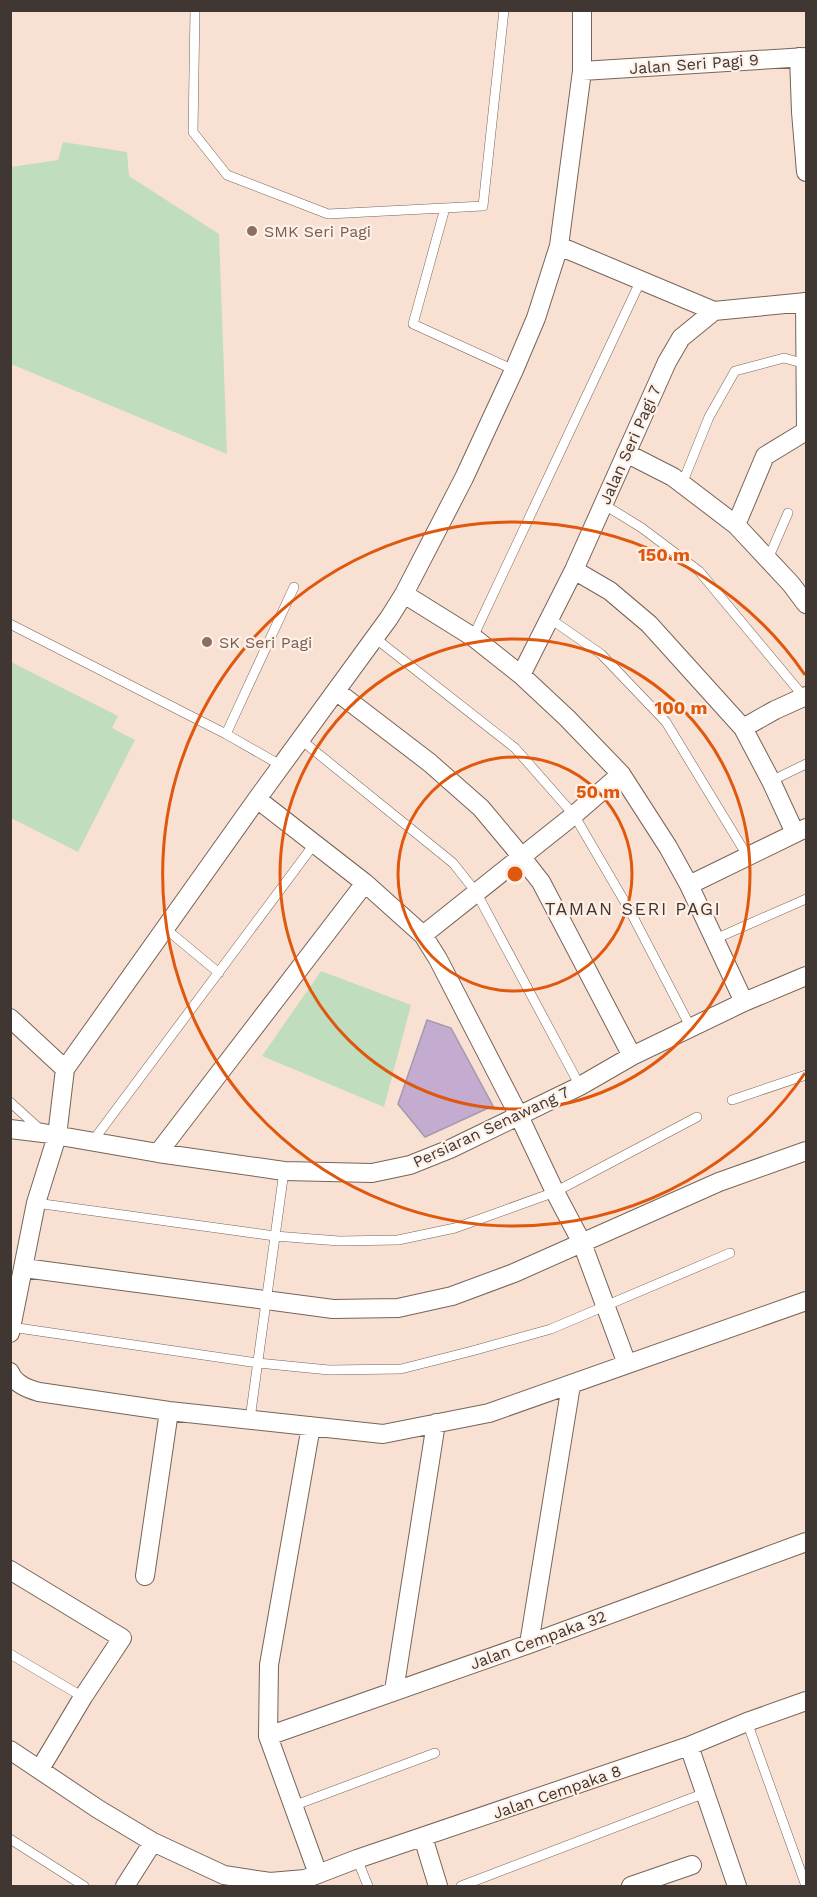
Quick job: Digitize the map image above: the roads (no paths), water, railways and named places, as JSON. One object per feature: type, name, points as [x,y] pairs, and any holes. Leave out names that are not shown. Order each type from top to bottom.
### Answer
[{"type":"street","points":[[10,1333],[65,1069],[300,739],[375,638],[404,594],[464,478],[514,370],[536,318],[559,246],[582,71],[582,10]]},
{"type":"street","points":[[803,57],[807,172]]},
{"type":"street","name":"Jalan Seri Pagi 9","points":[[582,71],[803,57]]},
{"type":"street","points":[[559,246],[714,311],[806,302],[806,431],[765,456],[736,525]]},
{"type":"street","name":"Jalan Seri Pagi 7","points":[[521,675],[574,570],[667,362],[681,338],[714,311]]},
{"type":"street","points":[[626,453],[673,477],[736,525],[807,604]]},
{"type":"street","points":[[574,570],[610,591],[649,624],[743,728],[771,781],[801,830],[689,885]]},
{"type":"street","points":[[404,594],[473,637],[521,675],[567,718],[621,774],[668,847],[689,885],[744,1002]]},
{"type":"street","points":[[336,691],[430,763],[482,808],[521,856],[541,882],[632,1056]]},
{"type":"street","points":[[743,728],[806,696]]},
{"type":"street","points":[[423,935],[574,815],[621,774]]},
{"type":"street","points":[[257,799],[365,883],[423,935],[438,958],[582,1243],[627,1364]]},
{"type":"street","points":[[158,1153],[365,883]]},
{"type":"street","name":"Persiaran Senawang 7","points":[[10,1129],[284,1171],[372,1173],[410,1165],[450,1149],[580,1086],[632,1056],[744,1002],[807,976]]},
{"type":"street","points":[[10,1018],[65,1069]]},
{"type":"street","points":[[24,1268],[333,1309],[398,1308],[452,1296],[514,1274],[719,1182],[807,1151]]},
{"type":"street","points":[[10,1372],[12,1378],[31,1390],[169,1410],[383,1434],[489,1413],[807,1301]]},
{"type":"street","points":[[529,1644],[571,1385]]},
{"type":"street","points":[[145,1576],[169,1410]]},
{"type":"street","points":[[393,1691],[436,1423]]},
{"type":"street","points":[[311,1426],[269,1665],[268,1736],[293,1806],[311,1880]]},
{"type":"street","name":"Jalan Cempaka 32","points":[[268,1736],[529,1644],[807,1542]]},
{"type":"street","points":[[10,1570],[122,1638],[83,1697],[40,1770]]},
{"type":"street","name":"Jalan Cempaka 8","points":[[10,1750],[98,1809],[153,1842],[224,1875],[270,1882],[311,1880],[357,1859],[689,1746],[747,1722],[805,1706]]},
{"type":"street","points":[[689,1746],[737,1887]]},
{"type":"street","points":[[423,1838],[438,1887]]},
{"type":"street","points":[[125,1887],[153,1842]]},
{"type":"street","points":[[631,1887],[692,1865]]},
{"type":"lane","points":[[195,10],[193,132],[227,175],[328,214],[483,206],[504,10]]},
{"type":"lane","points":[[445,208],[413,324],[514,370]]},
{"type":"lane","points":[[473,637],[641,280]]},
{"type":"lane","points":[[682,484],[709,417],[735,371],[784,358],[806,364]]},
{"type":"lane","points":[[603,504],[642,528],[699,571],[806,696]]},
{"type":"lane","points":[[768,559],[788,513]]},
{"type":"lane","points":[[226,734],[294,587]]},
{"type":"lane","points":[[549,618],[601,654],[666,722],[748,857]]},
{"type":"lane","points":[[10,624],[226,734],[282,766]]},
{"type":"lane","points":[[375,638],[515,748],[574,815],[629,909],[691,1028]]},
{"type":"lane","points":[[300,739],[453,863],[476,892],[580,1086]]},
{"type":"lane","points":[[771,781],[807,764]]},
{"type":"lane","points":[[92,1142],[315,843]]},
{"type":"lane","points":[[716,939],[807,899]]},
{"type":"lane","points":[[166,929],[219,973]]},
{"type":"lane","points":[[732,1100],[807,1075]]},
{"type":"lane","points":[[10,1102],[50,1135]]},
{"type":"lane","points":[[36,1203],[275,1236],[339,1241],[398,1240],[455,1228],[555,1192],[697,1117]]},
{"type":"lane","points":[[250,1419],[284,1171]]},
{"type":"lane","points":[[11,1327],[258,1364],[329,1370],[401,1369],[551,1329],[730,1253]]},
{"type":"lane","points":[[10,1654],[83,1697]]},
{"type":"lane","points":[[747,1722],[806,1887]]},
{"type":"lane","points":[[293,1806],[435,1753]]},
{"type":"lane","points":[[461,1887],[705,1793]]},
{"type":"lane","points":[[10,1839],[84,1887]]},
{"type":"lane","points":[[357,1859],[368,1887]]},
{"type":"place","name":"SMK Seri Pagi","points":[[252,231]]},
{"type":"place","name":"SK Seri Pagi","points":[[207,642]]},
{"type":"district","name":"TAMAN SERI PAGI","points":[[633,908]]}]
